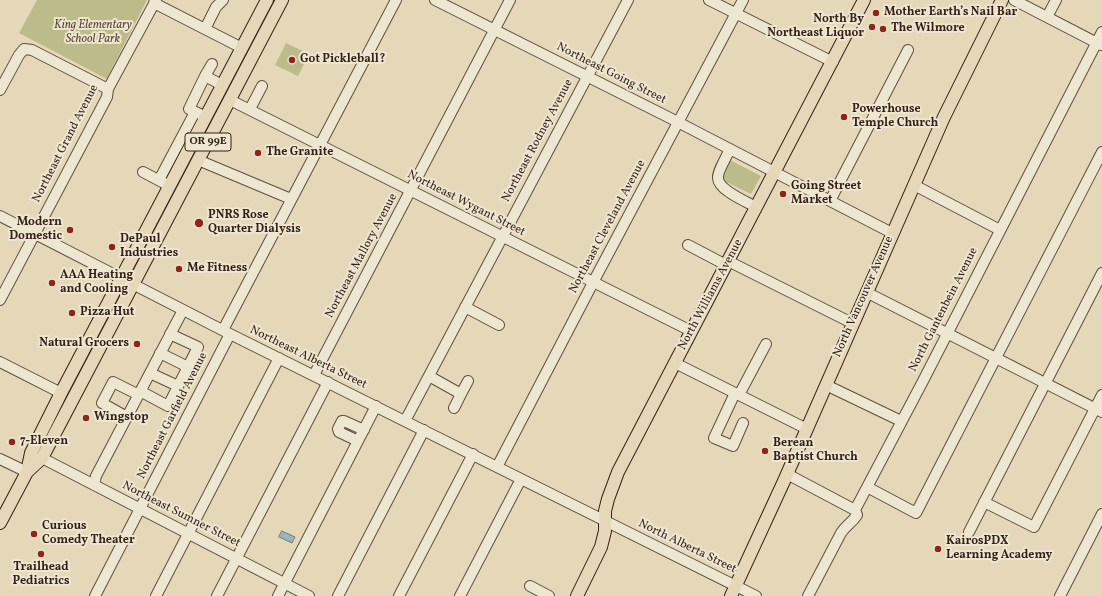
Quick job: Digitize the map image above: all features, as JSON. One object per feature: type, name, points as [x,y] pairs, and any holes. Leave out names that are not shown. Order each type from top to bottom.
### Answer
[{"type":"main road","name":"OR 99E","points":[[0,523],[26,472],[31,453],[121,278],[164,183],[200,115],[222,85],[267,0]]},
{"type":"main road","name":"OR 99E","points":[[26,472],[42,458],[282,0]]},
{"type":"main road","name":"North Williams Avenue","points":[[577,596],[601,547],[605,532],[605,511],[614,481],[864,0]]},
{"type":"main road","name":"North Vancouver Avenue","points":[[733,591],[807,429],[892,233],[964,76],[1002,0]]},
{"type":"street","points":[[205,29],[216,7],[223,0]]},
{"type":"street","name":"Northeast Garfield Avenue","points":[[95,596],[141,509],[291,199],[396,0]]},
{"type":"street","name":"Northeast Going Street","points":[[435,0],[678,122],[892,233]]},
{"type":"street","name":"Northeast Mallory Avenue","points":[[314,375],[510,0]]},
{"type":"street","name":"Northeast Rodney Avenue","points":[[405,421],[586,76],[628,0]]},
{"type":"street","points":[[709,0],[833,62]]},
{"type":"street","name":"Northeast Cleveland Avenue","points":[[497,467],[593,282],[743,0]]},
{"type":"street","points":[[1014,0],[1099,44]]},
{"type":"street","points":[[1047,17],[1056,0]]},
{"type":"street","points":[[155,2],[242,48]]},
{"type":"street","name":"Northeast Grand Avenue","points":[[0,300],[107,97],[108,89],[155,2]]},
{"type":"street","name":"North Gantenbein Avenue","points":[[808,596],[841,533],[857,515],[855,510],[1000,230],[1099,44],[1102,32]]},
{"type":"street","points":[[0,90],[19,55],[24,49],[32,50],[108,89]]},
{"type":"street","points":[[830,201],[908,50]]},
{"type":"street","points":[[200,115],[189,109],[212,64]]},
{"type":"street","points":[[205,76],[222,85]]},
{"type":"street","points":[[250,110],[262,86]]},
{"type":"street","name":"Northeast Wygant Street","points":[[230,100],[691,331]]},
{"type":"street","points":[[730,149],[717,177],[719,182],[724,188],[734,195],[756,207]]},
{"type":"street","points":[[867,487],[916,513],[1102,152]]},
{"type":"street","points":[[198,160],[291,199]]},
{"type":"street","points":[[143,172],[164,183]]},
{"type":"street","points":[[914,185],[1000,230]]},
{"type":"street","name":"Northeast Alberta Street","points":[[0,216],[226,332],[605,521]]},
{"type":"street","points":[[688,245],[852,323]]},
{"type":"street","points":[[969,532],[1102,273]]},
{"type":"street","points":[[866,292],[1098,410]]},
{"type":"street","points":[[465,307],[499,325]]},
{"type":"street","points":[[94,485],[96,476],[183,310]]},
{"type":"street","points":[[127,416],[102,403],[113,382],[168,406],[198,348],[170,334]]},
{"type":"street","points":[[743,423],[733,446],[714,438],[766,344]]},
{"type":"street","points":[[160,353],[188,367]]},
{"type":"street","points":[[156,596],[279,358]]},
{"type":"street","points":[[0,362],[61,393]]},
{"type":"street","points":[[675,363],[807,429]]},
{"type":"street","points":[[150,373],[178,386]]},
{"type":"street","points":[[429,376],[461,394]]},
{"type":"street","points":[[454,408],[468,381]]},
{"type":"street","points":[[217,596],[328,382]]},
{"type":"street","points":[[826,385],[901,421]]},
{"type":"street","points":[[984,502],[1034,527],[1098,410],[1102,395]]},
{"type":"street","points":[[278,596],[376,406]]},
{"type":"street","points":[[358,441],[339,432],[338,429],[342,421],[364,430]]},
{"type":"street","points":[[338,596],[424,430]]},
{"type":"street","points":[[399,596],[473,454]]},
{"type":"street","name":"Northeast Sumner Street","points":[[42,458],[309,596]]},
{"type":"street","points":[[0,459],[26,472]]},
{"type":"street","points":[[787,474],[855,510]]},
{"type":"street","points":[[460,596],[521,479]]},
{"type":"street","points":[[1060,596],[1102,514]]},
{"type":"street","name":"North Alberta Street","points":[[605,521],[733,591],[756,596]]},
{"type":"street","points":[[530,586],[549,596]]},
{"type":"green space","name":"King Elementary School Park","points":[[37,0],[147,0],[107,78],[105,78],[19,33]]},
{"type":"green space","name":"Got Pickleball?","points":[[286,43],[309,54],[298,76],[275,65]]},
{"type":"green space","points":[[722,156],[761,176],[751,194],[712,175]]},
{"type":"water","points":[[282,531],[295,537],[292,543],[279,537]]},
{"type":"place","name":"Mother Earth’s Nail Bar","points":[[876,13]]},
{"type":"place","name":"North By Northeast Liquor","points":[[872,27]]},
{"type":"place","name":"The Wilmore","points":[[883,29]]},
{"type":"place","name":"Got Pickleball?","points":[[292,60]]},
{"type":"place","name":"Powerhouse Temple Church","points":[[844,117]]},
{"type":"place","name":"The Granite","points":[[258,153]]},
{"type":"place","name":"Going Street Market","points":[[783,194]]},
{"type":"place","name":"PNRS Rose Quarter Dialysis","points":[[199,223]]},
{"type":"place","name":"Modern Domestic","points":[[70,230]]},
{"type":"place","name":"DePaul Industries","points":[[112,247]]},
{"type":"place","name":"Me Fitness","points":[[179,269]]},
{"type":"place","name":"AAA Heating and Cooling","points":[[52,283]]},
{"type":"place","name":"Pizza Hut","points":[[72,313]]},
{"type":"place","name":"Natural Grocers","points":[[137,344]]},
{"type":"place","name":"Wingstop","points":[[86,418]]},
{"type":"place","name":"7-Eleven","points":[[12,442]]},
{"type":"place","name":"Berean Baptist Church","points":[[765,451]]},
{"type":"place","name":"Curious Comedy Theater","points":[[34,534]]},
{"type":"place","name":"KairosPDX Learning Academy","points":[[938,549]]},
{"type":"place","name":"Trailhead Pediatrics","points":[[41,554]]}]
